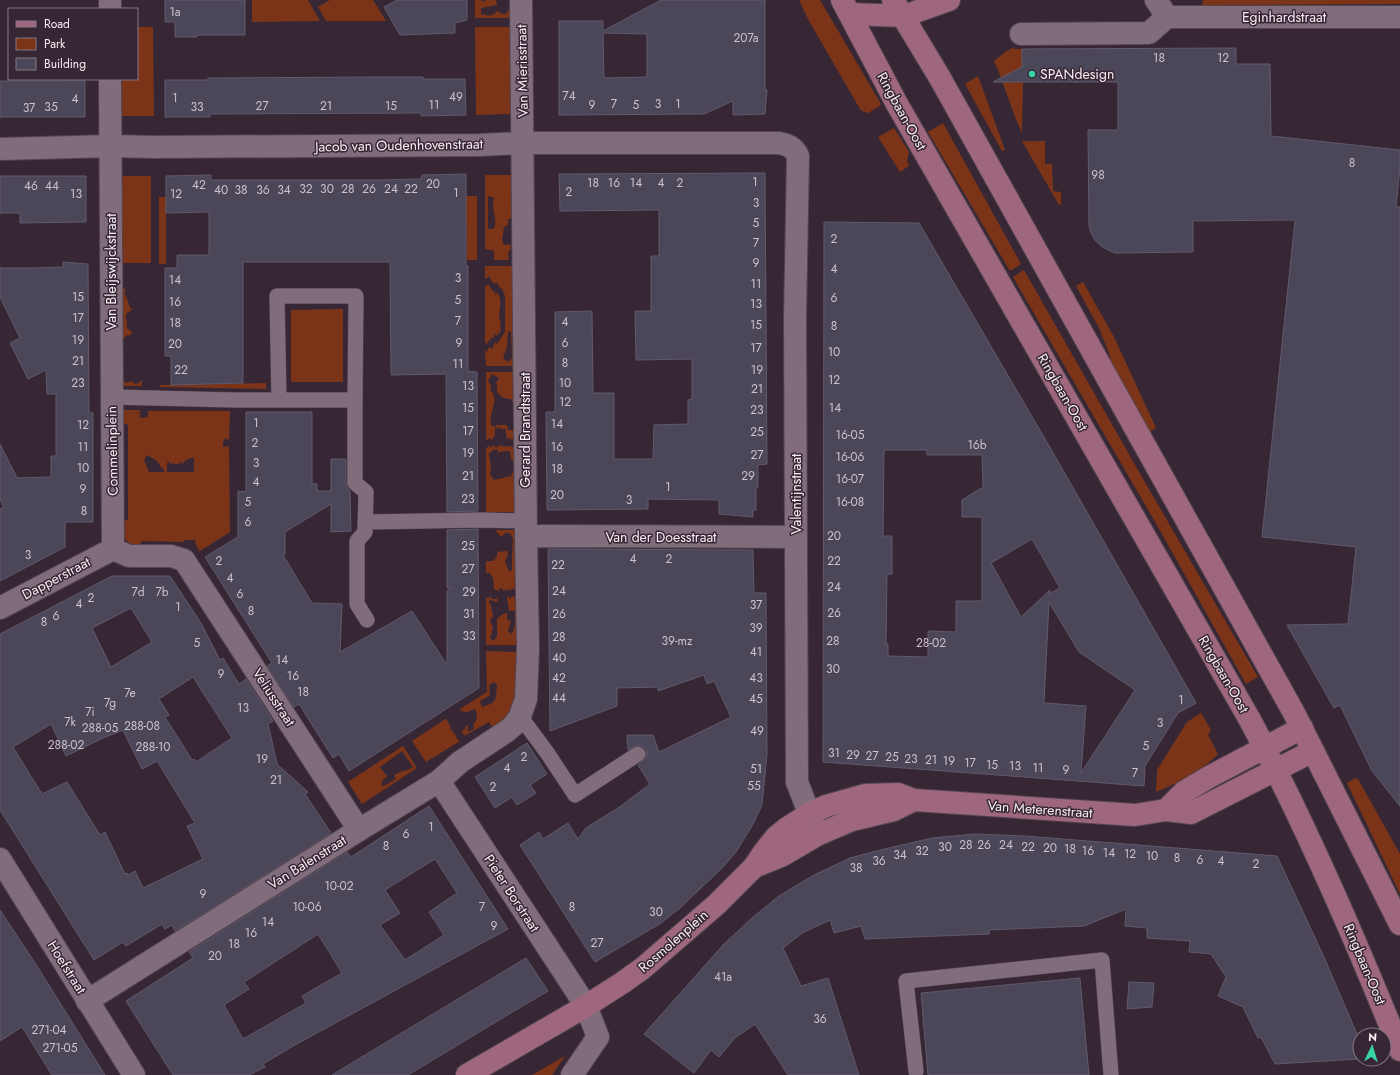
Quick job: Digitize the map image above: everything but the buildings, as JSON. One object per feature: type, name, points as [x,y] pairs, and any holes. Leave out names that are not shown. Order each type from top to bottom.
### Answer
[{"type":"main road","points":[[949,0],[899,8],[947,91],[1302,728],[1400,924]]},
{"type":"main road","name":"Ringbaan-Oost","points":[[899,8],[846,7],[897,104],[1250,720],[1295,807],[1362,955],[1400,1050]]},
{"type":"main road","points":[[1166,810],[1184,792],[1209,777],[1302,728]]},
{"type":"main road","points":[[1276,771],[1313,751]]},
{"type":"main road","name":"Van Meterenstraat","points":[[809,814],[832,804],[865,795],[898,794],[914,800],[1135,815],[1166,810],[1191,813],[1276,771]]},
{"type":"main road","points":[[817,835],[852,820],[894,810],[914,800]]},
{"type":"main road","name":"Rosmolenplein","points":[[467,1075],[586,1006],[643,968],[717,904],[754,868],[776,837],[809,814]]},
{"type":"main road","name":"Rosmolenplein","points":[[754,868],[783,855],[817,835]]},
{"type":"street","name":"Van Mierisstraat","points":[[521,0],[523,143]]},
{"type":"street","name":"Eginhardstraat","points":[[1021,34],[1150,33],[1162,9],[1400,17]]},
{"type":"street","name":"Van Bleijswijckstraat","points":[[110,80],[112,146],[110,176],[112,397]]},
{"type":"street","name":"Jacob van Oudenhovenstraat","points":[[0,149],[112,146],[154,148],[523,143],[778,143],[788,145],[795,150]]},
{"type":"street","name":"Gerard Brandtstraat","points":[[520,716],[526,699],[528,649],[523,143]]},
{"type":"street","name":"Valentijnstraat","points":[[795,150],[798,156],[795,320],[797,782],[817,835]]},
{"type":"street","name":"Commelinplein","points":[[112,397],[113,549]]},
{"type":"street","name":"Van der Doesstraat","points":[[526,529],[543,536],[796,537]]},
{"type":"street","name":"Veliusstraat","points":[[113,549],[129,556],[171,556],[184,560],[359,830]]},
{"type":"street","name":"Dapperstraat","points":[[0,608],[113,549]]},
{"type":"street","name":"Van Balenstraat","points":[[87,1001],[439,781],[460,762],[507,731],[514,725],[520,716]]},
{"type":"street","name":"Pieter Borstraat","points":[[439,781],[586,1006]]},
{"type":"street","name":"Hoefstraat","points":[[0,858],[134,1075]]},
{"type":"street","points":[[572,1075],[598,1037],[586,1006]]},
{"type":"lane","points":[[279,400],[277,296],[356,296],[355,483],[366,492],[365,532],[357,541],[357,604],[367,620]]},
{"type":"lane","name":"Commelinplein","points":[[112,397],[235,400],[355,400]]},
{"type":"lane","points":[[365,522],[482,520],[526,529]]},
{"type":"lane","points":[[520,716],[548,754],[575,795],[638,754]]},
{"type":"lane","points":[[916,1071],[906,981],[1102,960],[1111,1075]]},
{"type":"green space","points":[[252,0],[308,0],[320,21],[252,22]]},
{"type":"green space","points":[[330,0],[373,0],[386,21],[326,21],[318,7]]},
{"type":"green space","points":[[475,0],[481,0],[484,2],[485,0],[496,0],[497,5],[481,8],[481,14],[488,16],[497,11],[506,14],[509,9],[509,0],[514,0],[514,18],[475,18]]},
{"type":"green space","points":[[799,0],[820,0],[881,104],[880,106],[868,113],[860,109],[809,21]]},
{"type":"green space","points":[[1203,0],[1400,0],[1400,4],[1202,5]]},
{"type":"green space","points":[[138,27],[153,27],[154,116],[119,116],[118,80],[138,80]]},
{"type":"green space","points":[[475,27],[514,27],[514,114],[476,115]]},
{"type":"green space","points":[[1014,47],[1014,49],[1022,49],[1022,70],[1016,70],[1012,73],[1014,81],[1023,82],[1022,133],[994,61]]},
{"type":"green space","points":[[978,76],[1005,150],[1002,151],[965,84]]},
{"type":"green space","points":[[943,123],[1021,264],[1010,271],[928,132]]},
{"type":"green space","points":[[894,128],[909,152],[907,161],[909,166],[900,172],[878,137]]},
{"type":"green space","points":[[1022,141],[1045,141],[1045,164],[1052,164],[1053,191],[1061,192],[1061,204],[1059,205]]},
{"type":"green space","points":[[485,175],[515,175],[516,219],[508,219],[508,225],[504,227],[502,240],[504,245],[510,244],[511,248],[508,253],[509,260],[494,260],[494,251],[485,249]],"holes":[[[488,196],[494,198],[493,206],[495,225],[494,229],[488,229]]]},
{"type":"green space","points":[[119,176],[151,176],[151,263],[119,263]]},
{"type":"green space","points":[[466,196],[477,196],[477,260],[467,260]]},
{"type":"green space","points":[[159,197],[166,197],[166,264],[159,264]]},
{"type":"green space","points":[[485,266],[516,266],[516,366],[486,366],[485,350],[487,352],[489,347],[492,349],[495,342],[497,344],[505,332],[505,296],[501,287],[500,288],[497,283],[494,284],[489,276],[487,279],[485,278]],"holes":[[[508,331],[511,332],[512,359],[507,362],[503,358],[507,347]]]},
{"type":"green space","points":[[1024,270],[1258,677],[1246,684],[1158,527],[1013,277]]},
{"type":"green space","points":[[1083,282],[1114,337],[1156,428],[1146,434],[1114,373],[1109,353],[1099,328],[1076,286]]},
{"type":"green space","points":[[488,284],[496,296],[497,292],[500,298],[499,317],[501,328],[500,334],[499,332],[497,336],[495,334],[493,339],[492,337],[487,344],[485,343],[485,285],[487,286]]},
{"type":"green space","points":[[122,286],[126,289],[124,293],[130,308],[133,309],[126,314],[127,328],[132,332],[131,335],[127,335],[123,339],[123,379],[126,383],[132,381],[135,384],[139,383],[142,379],[142,386],[120,386]]},
{"type":"green space","points":[[343,309],[343,382],[291,382],[291,310]]},
{"type":"green space","points":[[486,372],[517,372],[514,440],[512,438],[512,440],[510,438],[507,439],[505,428],[503,430],[503,427],[502,430],[500,426],[500,429],[499,427],[498,430],[497,427],[495,428],[495,435],[492,440],[491,438],[490,440],[489,438],[487,440]],"holes":[[[492,374],[499,378],[496,383],[497,392],[503,398],[511,399],[513,403],[513,430],[508,430],[507,425],[496,425],[495,427],[491,425],[494,398],[490,390],[491,385],[488,381]]]},
{"type":"green space","points":[[266,383],[266,389],[160,387],[160,385]]},
{"type":"green space","points":[[120,410],[140,410],[141,411],[139,413],[141,415],[139,416],[141,418],[148,417],[148,411],[230,411],[229,440],[226,438],[223,441],[223,447],[229,447],[230,532],[200,551],[197,551],[199,549],[194,543],[196,540],[185,540],[184,542],[141,541],[138,548],[124,538],[122,521],[128,520],[128,425],[122,424]],"holes":[[[147,455],[156,460],[165,472],[149,472],[144,460]],[[194,457],[194,472],[167,472],[167,462],[168,463],[169,461],[170,464],[175,463],[175,465],[178,463],[179,464],[180,462],[183,464],[184,461],[185,462],[186,460]]]},
{"type":"green space","points":[[501,444],[503,447],[506,445],[514,448],[515,446],[517,512],[486,512],[486,447],[487,448],[489,445],[490,448],[494,445],[495,448],[497,446],[498,448],[499,445],[501,446]],"holes":[[[497,449],[498,452],[510,451],[511,459],[514,462],[514,470],[511,476],[494,480],[490,474],[491,468],[489,454],[493,450]]]},
{"type":"green space","points":[[496,530],[517,530],[517,589],[514,590],[512,588],[512,590],[511,589],[509,591],[508,588],[507,591],[506,589],[506,591],[503,591],[502,588],[500,588],[499,591],[494,589],[493,578],[490,573],[486,573],[486,561],[493,561],[497,557],[497,552],[507,551],[508,555],[505,561],[509,571],[512,571],[513,539],[510,533],[506,533],[501,537]]},
{"type":"green space","points":[[490,596],[492,599],[496,599],[496,597],[498,601],[496,602],[490,600],[489,602],[493,616],[490,620],[493,628],[490,638],[493,641],[497,637],[497,619],[503,614],[507,613],[507,620],[511,621],[508,631],[512,634],[515,625],[515,612],[512,610],[509,611],[507,597],[509,596],[510,599],[512,596],[515,596],[515,598],[517,597],[517,645],[486,645],[486,597],[489,598]]},
{"type":"green space","points":[[486,651],[517,652],[517,692],[511,713],[495,731],[489,722],[464,736],[465,734],[463,735],[463,732],[461,732],[465,729],[465,727],[470,725],[467,731],[474,729],[473,724],[476,721],[477,715],[475,709],[467,712],[461,711],[460,709],[487,692]],"holes":[[[494,682],[497,685],[495,700],[491,704],[482,707],[480,701],[490,695],[489,685]]]},
{"type":"green space","points":[[1201,713],[1211,730],[1208,735],[1218,754],[1205,766],[1189,776],[1156,792],[1157,770],[1187,722]]},
{"type":"green space","points":[[447,718],[446,720],[449,722],[447,723],[451,725],[449,727],[451,727],[450,730],[453,730],[452,733],[454,732],[454,734],[456,734],[456,739],[460,741],[426,762],[412,741]]},
{"type":"green space","points":[[403,746],[417,768],[362,804],[348,782]],"holes":[[[402,751],[413,767],[394,775],[396,779],[382,787],[382,781],[387,776],[380,767]]]},
{"type":"green space","points":[[1356,778],[1358,779],[1400,854],[1400,894],[1347,783]]},
{"type":"green space","points":[[565,1056],[552,1075],[532,1075]]},
{"type":"place","name":"SPANdesign","points":[[1032,74]]}]
